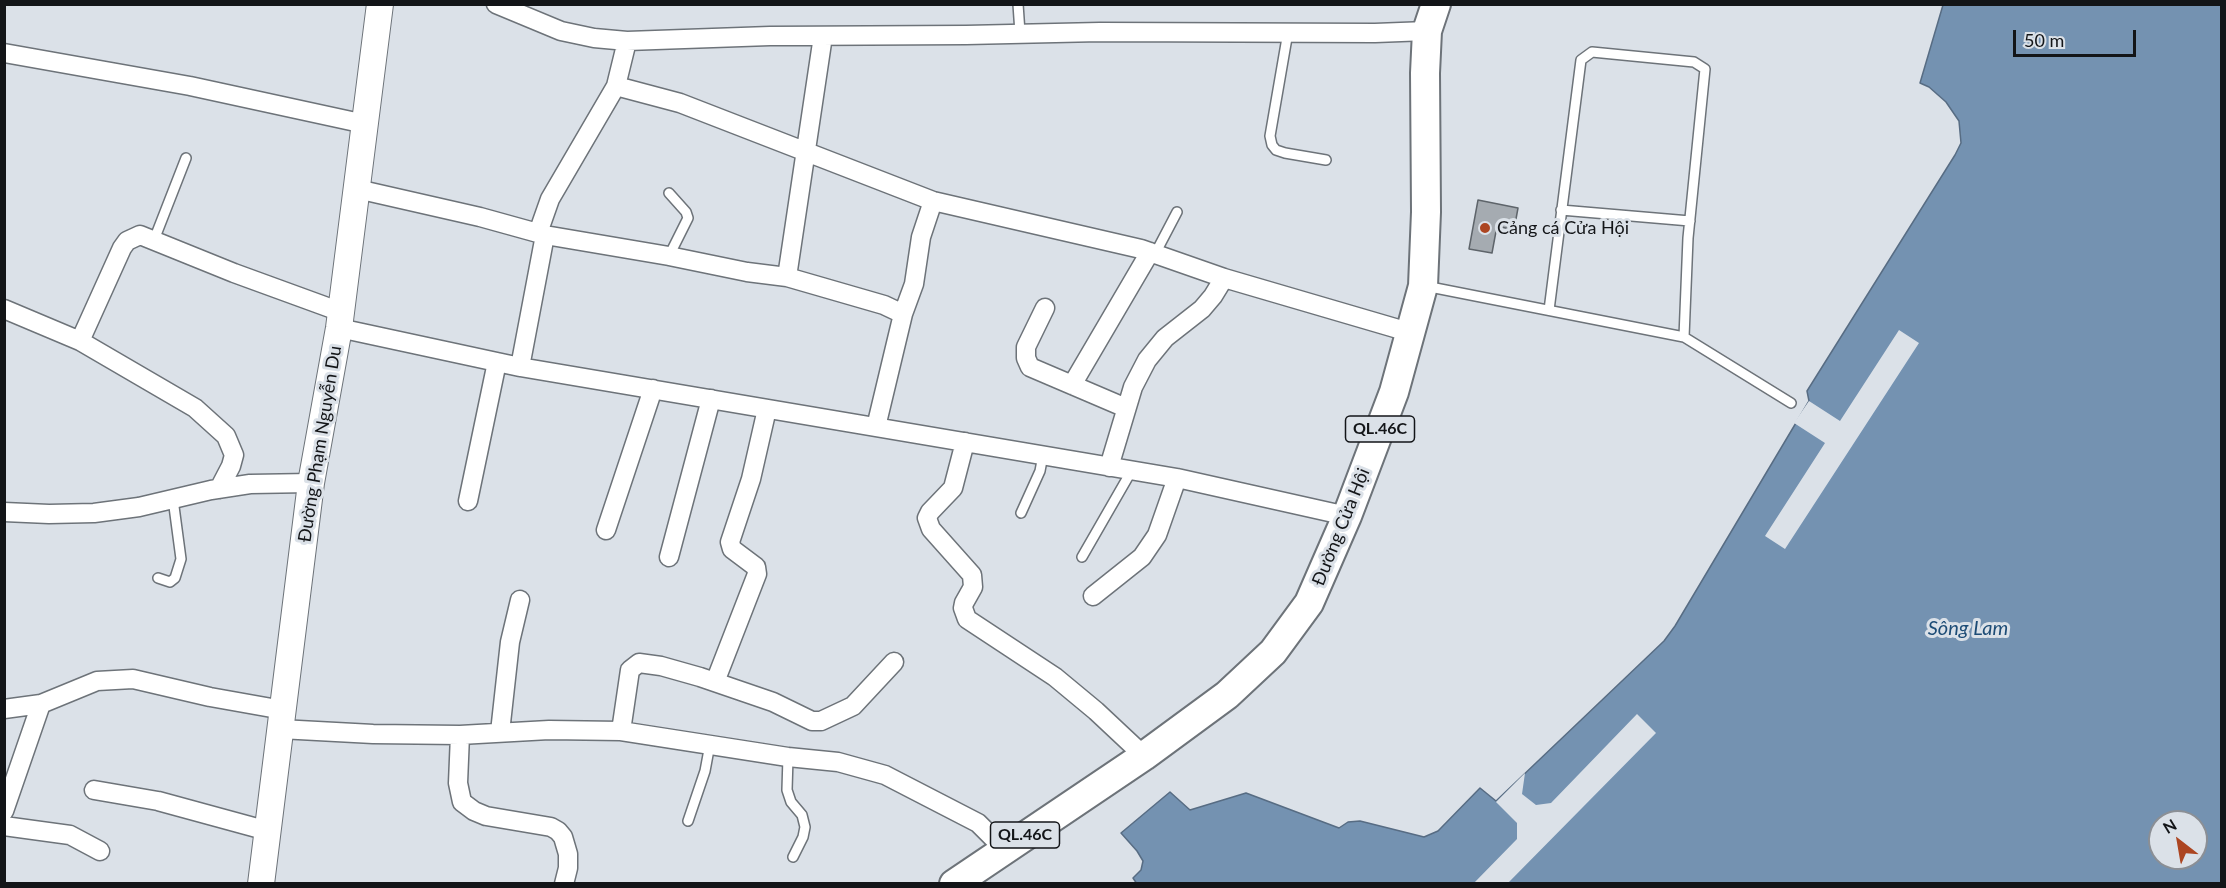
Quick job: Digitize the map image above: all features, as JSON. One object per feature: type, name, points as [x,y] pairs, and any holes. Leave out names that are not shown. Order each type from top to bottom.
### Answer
[{"type":"main road","name":"Đường Phạm Nguyễn Du","points":[[261,884],[311,483],[340,320],[380,4]]},
{"type":"main road","name":"Đường Cửa Hội","points":[[954,884],[1138,759],[1227,695],[1273,652],[1309,603],[1347,516],[1394,392],[1423,286],[1426,212],[1425,73],[1432,15]]},
{"type":"street","points":[[496,4],[561,31],[594,38],[627,41],[770,36],[1288,32],[1432,15]]},
{"type":"street","points":[[787,277],[823,36]]},
{"type":"street","points":[[520,367],[550,199],[616,86],[627,41]]},
{"type":"street","points":[[4,53],[190,86],[365,124]]},
{"type":"street","points":[[616,86],[680,103],[933,201],[1152,253],[1224,278],[1412,333]]},
{"type":"street","points":[[357,189],[480,217],[542,234],[747,272],[787,277],[884,305],[903,314]]},
{"type":"street","points":[[876,427],[903,314],[915,284],[921,237],[933,201]]},
{"type":"street","points":[[80,341],[127,241],[140,235],[340,320],[497,362],[1177,478],[1347,516]]},
{"type":"street","points":[[1072,385],[1152,253]]},
{"type":"street","points":[[1109,466],[1133,387],[1147,360],[1165,338],[1202,309],[1224,278]]},
{"type":"street","points":[[1045,308],[1026,347],[1026,358],[1030,367],[1126,408]]},
{"type":"street","points":[[4,309],[80,341],[195,408],[226,436],[234,455],[219,489]]},
{"type":"street","points":[[468,501],[497,362]]},
{"type":"street","points":[[606,530],[653,390]]},
{"type":"street","points":[[669,557],[711,399]]},
{"type":"street","points":[[715,682],[757,574],[756,567],[732,549],[730,542],[751,479],[767,408]]},
{"type":"street","points":[[965,442],[953,488],[927,518],[931,529],[972,575],[973,587],[963,608],[967,619],[1055,677],[1096,711],[1138,759]]},
{"type":"street","points":[[1093,596],[1142,557],[1157,535],[1177,478]]},
{"type":"street","points":[[4,512],[94,513],[139,507],[250,484],[311,483]]},
{"type":"street","points":[[500,732],[510,642],[520,600]]},
{"type":"street","points":[[621,730],[630,670],[639,663],[661,666],[715,682],[773,702],[812,721],[821,721],[853,706],[894,662]]},
{"type":"street","points":[[4,709],[41,704],[97,681],[133,679],[210,697],[281,720],[460,735],[549,730],[621,730],[788,757],[838,762],[885,775],[978,823],[1004,849]]},
{"type":"street","points":[[4,811],[41,704]]},
{"type":"street","points":[[460,735],[458,783],[462,802],[486,816],[551,827],[558,831],[564,837],[568,855],[564,884]]},
{"type":"street","points":[[94,790],[158,801],[268,831]]},
{"type":"street","points":[[4,826],[70,836],[100,851]]},
{"type":"lane","points":[[1018,4],[1020,33]]},
{"type":"lane","points":[[1288,32],[1270,136],[1272,145],[1276,150],[1285,153],[1326,160]]},
{"type":"lane","points":[[1549,310],[1581,60],[1592,52],[1695,62],[1705,69],[1690,221],[1684,337]]},
{"type":"lane","points":[[154,240],[186,158]]},
{"type":"lane","points":[[669,193],[686,212],[688,218],[669,256]]},
{"type":"lane","points":[[1562,210],[1690,221]]},
{"type":"lane","points":[[1152,253],[1178,212]]},
{"type":"lane","points":[[1423,286],[1684,337],[1791,403]]},
{"type":"lane","points":[[1020,513],[1038,478],[1043,455]]},
{"type":"lane","points":[[1082,557],[1132,470]]},
{"type":"lane","points":[[158,578],[170,582],[175,579],[181,559],[173,499]]},
{"type":"lane","points":[[688,821],[705,771],[710,744]]},
{"type":"lane","points":[[788,757],[788,790],[791,802],[802,815],[805,827],[794,857]]},
{"type":"water","name":"Sông Lam","points":[[1943,5],[2221,5],[2221,883],[1137,884],[1133,878],[1141,870],[1143,861],[1121,833],[1170,792],[1190,810],[1246,793],[1339,828],[1348,822],[1360,821],[1424,837],[1438,831],[1480,788],[1496,801],[1664,641],[1809,401],[1807,391],[1961,143],[1959,121],[1946,102],[1929,87],[1920,83]]},
{"type":"pier","points":[[1899,330],[1919,343],[1785,549],[1765,536],[1825,443],[1794,423],[1809,401],[1840,421]]},
{"type":"pier","points":[[1637,714],[1656,733],[1508,883],[1474,883],[1517,839],[1517,823],[1496,802],[1525,773],[1522,794],[1536,805],[1551,803]]},
{"type":"building","name":"Cảng cá Cửa Hội","points":[[1478,200],[1518,208],[1514,230],[1497,226],[1492,253],[1469,249]]},
{"type":"place","name":"Cảng cá Cửa Hội","points":[[1485,228]]}]
